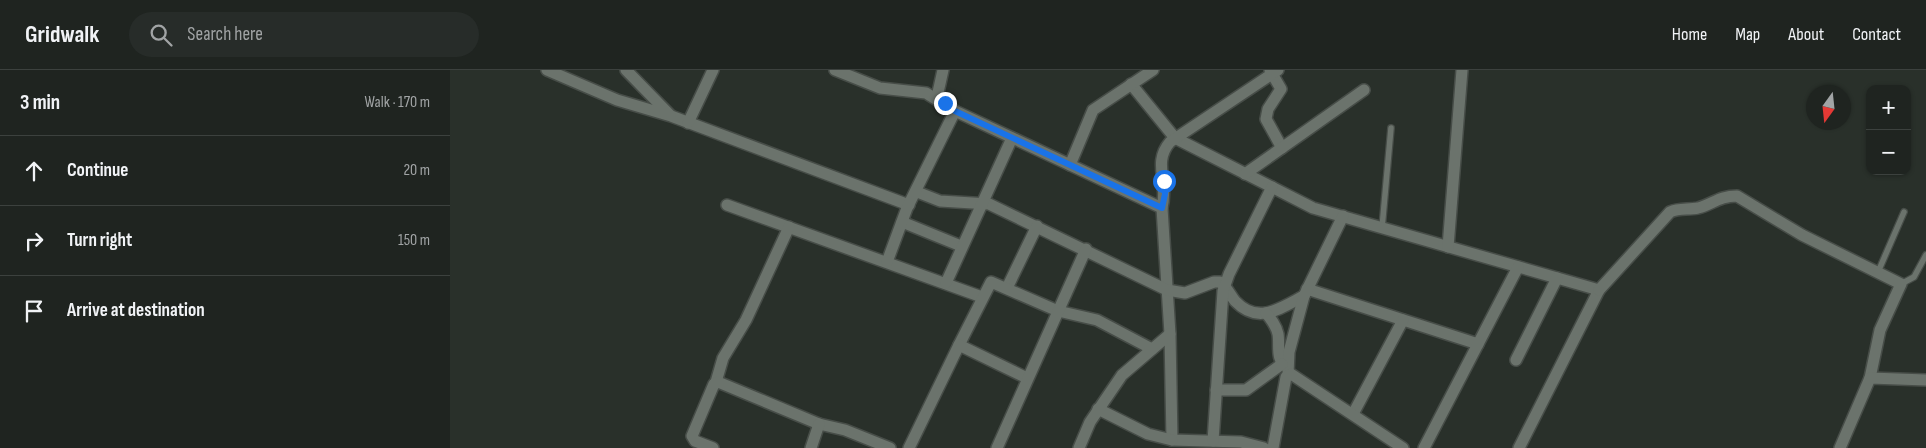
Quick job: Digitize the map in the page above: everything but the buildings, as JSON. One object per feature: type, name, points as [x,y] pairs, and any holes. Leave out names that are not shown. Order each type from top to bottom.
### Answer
[{"type":"street","points":[[547,70],[616,100],[671,116],[910,204]]},
{"type":"street","points":[[626,70],[671,116]]},
{"type":"street","points":[[688,123],[713,70]]},
{"type":"street","points":[[835,70],[880,88],[919,91],[937,97],[955,111],[1162,208]]},
{"type":"street","points":[[937,97],[943,70]]},
{"type":"street","points":[[1448,247],[1462,70]]},
{"type":"street","points":[[1172,440],[1170,334],[1162,208],[1166,188],[1161,158],[1166,147],[1175,138],[1273,71],[1282,89],[1268,110],[1266,119],[1282,148]]},
{"type":"street","points":[[1070,164],[1093,110],[1147,72]]},
{"type":"street","points":[[1131,84],[1175,138],[1313,208],[1599,290]]},
{"type":"street","points":[[1245,174],[1364,90]]},
{"type":"street","points":[[887,262],[910,204],[955,111]]},
{"type":"street","points":[[946,283],[961,246],[1012,138]]},
{"type":"street","points":[[1213,441],[1225,285],[1272,187]]},
{"type":"street","points":[[917,192],[940,201],[982,202],[1037,226],[1167,290],[1190,292],[1217,281],[1225,285],[1235,300],[1250,313],[1266,313],[1305,293],[1403,320],[1478,344]]},
{"type":"street","points":[[1519,448],[1599,290],[1670,212],[1677,209],[1699,207],[1715,199],[1727,196],[1737,196],[1747,200],[1802,235],[1901,284],[1880,330],[1870,378],[1840,448]]},
{"type":"street","points":[[727,205],[982,297]]},
{"type":"street","points":[[1273,448],[1286,369],[1305,293],[1343,216]]},
{"type":"street","points":[[902,222],[961,246]]},
{"type":"street","points":[[1008,288],[1037,226]]},
{"type":"street","points":[[713,448],[694,441],[692,436],[716,382],[723,358],[746,320],[789,227]]},
{"type":"street","points":[[997,448],[1086,250]]},
{"type":"street","points":[[1424,448],[1518,267]]},
{"type":"street","points":[[1516,360],[1557,278]]},
{"type":"street","points":[[909,448],[991,282],[1058,311],[1097,320],[1152,349]]},
{"type":"street","points":[[1266,313],[1276,328],[1286,369],[1403,448]]},
{"type":"street","points":[[1353,414],[1403,320]]},
{"type":"street","points":[[1079,448],[1098,409],[1122,375],[1170,334]]},
{"type":"street","points":[[959,345],[1027,378]]},
{"type":"street","points":[[1216,390],[1246,390],[1286,369]]},
{"type":"street","points":[[1870,378],[1926,380]]},
{"type":"street","points":[[716,382],[819,424],[845,430],[883,447]]},
{"type":"street","points":[[1098,409],[1148,434],[1172,440],[1241,442],[1264,448]]},
{"type":"street","points":[[811,448],[819,424]]},
{"type":"lane","points":[[1382,228],[1391,128]]},
{"type":"lane","points":[[1878,272],[1904,212]]},
{"type":"lane","points":[[1901,284],[1914,277],[1926,255]]},
{"type":"route","points":[[945,103],[955,111],[1162,208],[1166,188],[1164,181]]}]
